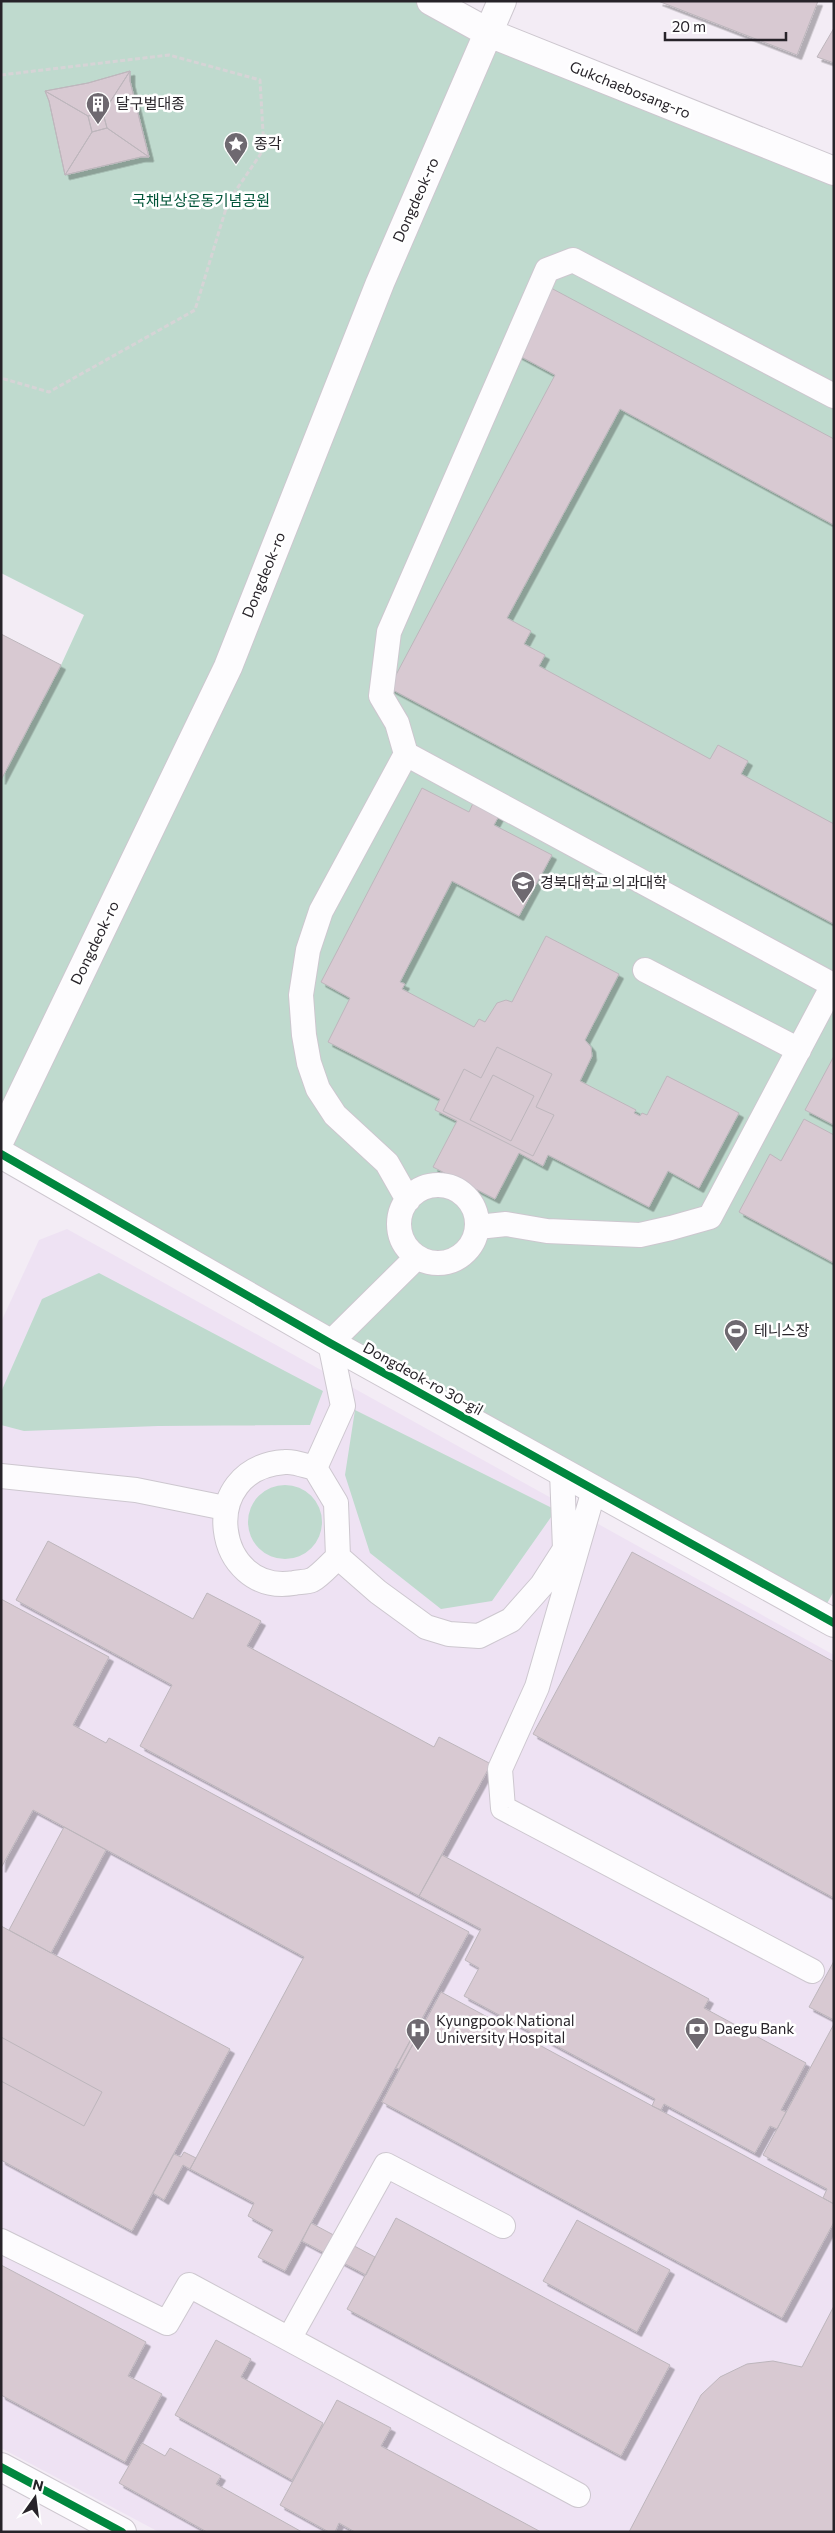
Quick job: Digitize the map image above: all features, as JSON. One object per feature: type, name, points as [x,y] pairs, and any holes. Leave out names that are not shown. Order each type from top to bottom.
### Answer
[{"type":"main road","name":"Gukchaebosang-ro","points":[[430,1],[489,33],[834,170]]},
{"type":"main road","name":"Dongdeok-ro","points":[[1,1138],[228,667],[380,283],[502,1]]},
{"type":"main road","name":"Dongdeok-ro 30-gil","points":[[1,1154],[330,1343],[834,1623]]},
{"type":"main road","points":[[1,2467],[122,2532]]},
{"type":"lane","points":[[408,1200],[387,1163],[335,1115],[318,1089],[309,1063],[304,1035],[301,995],[308,950],[321,911],[406,754],[397,723],[382,696],[389,632],[547,270],[573,260],[834,396]]},
{"type":"lane","points":[[406,754],[833,985],[710,1217],[640,1234],[547,1232],[506,1224],[478,1227]]},
{"type":"lane","points":[[644,970],[799,1050]]},
{"type":"lane","points":[[428,1186],[452,1187],[463,1193],[472,1202],[478,1227],[471,1245],[456,1259],[443,1263],[430,1262],[417,1257],[401,1237],[399,1224],[401,1211],[408,1200],[416,1191],[428,1186]]},
{"type":"lane","points":[[315,1468],[343,1406],[330,1343],[417,1257]]},
{"type":"lane","points":[[338,1557],[312,1580],[278,1586],[246,1571],[226,1543],[225,1508],[238,1484],[260,1466],[287,1461],[315,1468],[336,1503],[338,1557],[378,1592],[426,1627],[449,1634],[479,1636],[511,1620],[542,1585],[565,1549],[562,1472]]},
{"type":"lane","points":[[1,1476],[136,1490],[225,1508]]},
{"type":"lane","points":[[594,1490],[537,1687],[500,1769],[503,1808],[812,1971]]},
{"type":"lane","points":[[289,2339],[386,2165],[503,2226]]},
{"type":"lane","points":[[1,2241],[167,2323],[189,2285],[578,2495]]},
{"type":"path","points":[[1,75],[169,55],[260,80],[264,149],[228,202],[194,310],[49,392],[1,378]]},
{"type":"shaded area","name":"Kyungpook National University Hospital","points":[[67,1229],[834,1655],[834,2532],[159,2532],[1,2448],[1,1322],[39,1240]]},
{"type":"green space","name":"국채보상운동기념공원","points":[[1,1],[431,1],[834,170],[834,1591],[820,1616],[1,1154],[1,780],[61,665],[84,615],[1,573]]},
{"type":"green space","points":[[99,1273],[323,1391],[310,1425],[158,1426],[24,1431],[1,1425],[1,1392],[42,1299]]},
{"type":"green space","points":[[355,1410],[556,1510],[492,1601],[441,1609],[370,1553],[345,1475]]},
{"type":"green space","points":[[285,1485],[299,1488],[311,1496],[319,1508],[322,1522],[319,1536],[311,1548],[299,1556],[285,1559],[271,1556],[259,1548],[251,1536],[248,1522],[251,1508],[259,1496],[271,1488]]},
{"type":"building","points":[[658,1],[818,1],[797,55]]},
{"type":"building","points":[[834,28],[834,63],[817,57]]},
{"type":"building","name":"달구벌대종","points":[[130,71],[130,81],[149,157],[141,157],[65,175],[49,101],[45,91],[88,83]]},
{"type":"building","points":[[130,71],[103,113],[88,116],[45,91],[88,83]]},
{"type":"building","points":[[130,71],[130,81],[149,157],[107,128],[103,113]]},
{"type":"building","points":[[45,91],[88,116],[92,132],[65,175],[49,101]]},
{"type":"building","points":[[103,113],[107,128],[92,132],[88,116]]},
{"type":"building","points":[[107,128],[149,157],[141,157],[65,175],[92,132]]},
{"type":"building","points":[[551,288],[834,439],[834,525],[620,409],[507,618],[531,631],[524,644],[545,655],[539,666],[710,759],[718,745],[748,761],[741,774],[834,824],[834,924],[389,688],[555,375],[516,354]]},
{"type":"building","points":[[1,634],[61,665],[1,780]]},
{"type":"building","points":[[422,788],[469,812],[474,801],[500,814],[494,825],[552,855],[519,916],[452,881],[400,982],[405,984],[402,989],[474,1027],[479,1019],[485,1022],[497,1003],[506,1000],[512,1002],[546,936],[619,974],[585,1040],[591,1047],[592,1056],[580,1081],[636,1110],[634,1113],[640,1116],[642,1113],[647,1115],[667,1076],[739,1113],[699,1188],[668,1171],[649,1207],[548,1155],[543,1166],[519,1153],[495,1199],[433,1167],[457,1121],[435,1110],[440,1099],[328,1042],[350,998],[321,982]]},
{"type":"building","points":[[497,1047],[552,1074],[536,1107],[554,1115],[533,1156],[443,1111],[464,1069],[481,1078]]},
{"type":"building","points":[[834,1056],[834,1125],[805,1110]]},
{"type":"building","points":[[493,1075],[534,1096],[511,1141],[470,1120]]},
{"type":"building","points":[[804,1119],[834,1135],[834,1263],[739,1212],[770,1154],[781,1161]]},
{"type":"building","points":[[48,1541],[193,1619],[207,1593],[261,1621],[247,1646],[434,1747],[439,1737],[491,1764],[419,1896],[140,1746],[172,1685],[16,1600]]},
{"type":"building","points":[[632,1552],[834,1662],[834,1898],[533,1734]]},
{"type":"building","points":[[1,1599],[109,1657],[73,1725],[106,1743],[109,1738],[469,1932],[285,2271],[258,2257],[273,2230],[248,2216],[254,2203],[190,2169],[304,1957],[33,1810],[1,1868]]},
{"type":"building","points":[[64,1827],[106,1850],[51,1953],[9,1930]]},
{"type":"building","points":[[442,1855],[709,1999],[704,2008],[806,2063],[781,2110],[786,2112],[777,2129],[770,2126],[755,2153],[664,2104],[661,2110],[652,2106],[655,2099],[464,1996],[479,1968],[465,1960],[481,1929],[419,1896]]},
{"type":"building","points":[[1,1926],[230,2049],[132,2231],[1,2160]]},
{"type":"building","points":[[834,1961],[834,2020],[809,2007]]},
{"type":"building","points":[[441,1992],[834,2204],[834,2222],[782,2318],[382,2102]]},
{"type":"building","points":[[834,2024],[834,2204],[823,2198],[827,2189],[763,2155]]},
{"type":"building","points":[[416,2030],[420,2031],[399,2069],[396,2068]]},
{"type":"building","points":[[1,2037],[102,2092],[84,2126],[1,2081]]},
{"type":"building","points":[[184,2152],[196,2158],[190,2169],[183,2165],[164,2200],[153,2193],[174,2154],[181,2157]]},
{"type":"building","points":[[396,2218],[670,2365],[621,2456],[347,2309]]},
{"type":"building","points":[[577,2220],[670,2270],[637,2332],[543,2281]]},
{"type":"building","points":[[311,2223],[375,2257],[366,2275],[302,2241]]},
{"type":"building","points":[[1,2265],[146,2342],[128,2376],[162,2394],[125,2462],[1,2395]]},
{"type":"building","points":[[834,2306],[834,2532],[629,2532],[701,2395],[720,2377],[747,2364],[773,2361],[802,2367]]},
{"type":"building","points":[[216,2340],[251,2359],[241,2377],[323,2423],[292,2480],[175,2415]]},
{"type":"building","points":[[337,2400],[391,2428],[381,2446],[541,2532],[355,2532],[339,2523],[335,2532],[329,2532],[280,2505]]},
{"type":"building","points":[[142,2443],[165,2456],[170,2448],[221,2476],[216,2484],[302,2532],[207,2532],[119,2483]]},
{"type":"cycle path","points":[[1,1154],[330,1343],[834,1623]]},
{"type":"cycle path","points":[[1,2467],[122,2532]]},
{"type":"place","name":"달구벌대종","points":[[98,125]]},
{"type":"place","name":"종각","points":[[236,165]]},
{"type":"place","name":"경북대학교 의과대학","points":[[523,904]]},
{"type":"place","name":"테니스장","points":[[736,1352]]},
{"type":"place","name":"Daegu Bank","points":[[697,2050]]},
{"type":"place","name":"Kyungpook National University Hospital","points":[[418,2051]]}]
